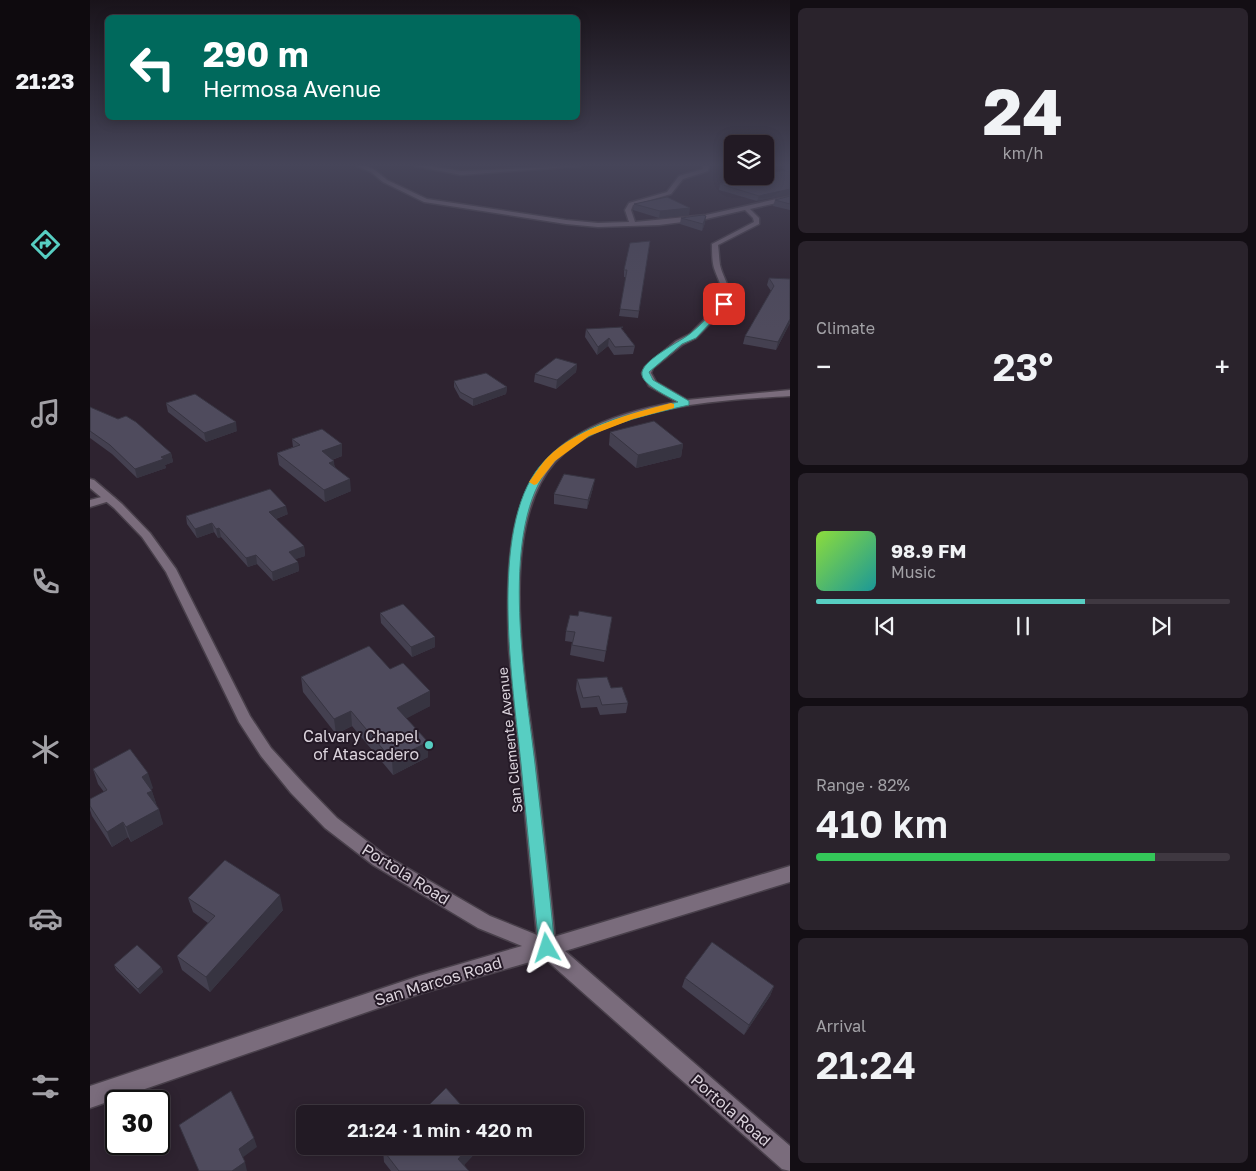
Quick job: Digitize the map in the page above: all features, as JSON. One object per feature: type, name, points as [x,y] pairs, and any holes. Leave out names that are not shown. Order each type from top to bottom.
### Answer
[{"type":"street","points":[[557,221],[598,225],[668,221]]},
{"type":"street","points":[[686,403],[650,382],[645,372],[649,366],[679,343],[693,336],[724,304],[727,297],[724,281],[717,267],[715,244],[757,223],[757,221]]},
{"type":"street","name":"San Clemente Avenue","points":[[547,948],[517,656],[513,592],[518,540],[530,490],[543,468],[552,459],[574,442],[600,428],[630,417],[686,403],[724,397],[790,393]]},
{"type":"street","name":"Portola Road","points":[[90,482],[146,535],[172,572],[244,718],[266,752],[331,823],[379,860],[484,922],[547,948],[790,1161]]},
{"type":"street","points":[[90,504],[109,498]]},
{"type":"street","name":"San Marcos Road","points":[[90,1098],[420,984],[547,948],[790,874]]},
{"type":"building","points":[[691,221],[704,221],[703,224]]},
{"type":"building","points":[[650,241],[639,311],[620,309],[627,270],[624,270],[630,243]]},
{"type":"building","points":[[769,278],[790,279],[790,319],[778,342],[745,336],[774,286]]},
{"type":"building","points":[[623,327],[621,328],[635,346],[615,347],[609,338],[598,347],[586,329]]},
{"type":"building","points":[[556,358],[577,364],[557,380],[535,374]]},
{"type":"building","points":[[486,373],[507,387],[473,399],[460,392],[454,381]]},
{"type":"building","points":[[195,394],[236,422],[204,433],[166,403]]},
{"type":"building","points":[[90,407],[118,419],[126,416],[136,422],[171,453],[161,457],[164,459],[135,469],[110,445],[90,431]]},
{"type":"building","points":[[654,421],[683,444],[638,455],[610,432]]},
{"type":"building","points":[[322,429],[342,444],[322,451],[334,461],[329,463],[350,479],[324,490],[277,453],[300,445],[292,439]]},
{"type":"building","points":[[564,474],[595,479],[588,500],[554,494]]},
{"type":"building","points":[[270,489],[286,506],[269,512],[304,546],[289,552],[298,562],[272,572],[256,555],[246,558],[219,528],[216,529],[212,523],[195,529],[186,516]]},
{"type":"building","points":[[403,604],[435,637],[411,647],[380,613]]},
{"type":"building","points":[[579,611],[612,617],[606,651],[572,645],[575,632],[566,631],[570,615],[578,616]]},
{"type":"building","points":[[369,646],[390,669],[403,663],[430,691],[397,708],[428,742],[392,760],[351,711],[334,719],[301,677]]},
{"type":"building","points":[[607,677],[611,688],[622,687],[628,703],[602,705],[599,696],[583,698],[577,679]]},
{"type":"building","points":[[130,749],[148,773],[142,777],[152,791],[147,793],[159,809],[126,827],[123,822],[107,832],[90,806],[90,799],[107,790],[93,769]]},
{"type":"building","points":[[225,860],[280,895],[206,977],[177,956],[215,916],[188,898]]},
{"type":"building","points":[[712,942],[774,986],[749,1025],[685,978]]},
{"type":"building","points":[[137,945],[161,967],[138,989],[114,965]]},
{"type":"building","points":[[446,1088],[461,1105],[429,1105]]},
{"type":"building","points":[[231,1091],[254,1138],[239,1149],[245,1162],[232,1171],[199,1171],[179,1125]]},
{"type":"building","points":[[387,1155],[462,1155],[458,1159],[469,1171],[399,1171]]},
{"type":"slow traffic","points":[[534,482],[543,468],[552,459],[586,434],[630,417],[671,406]]},
{"type":"place","name":"Calvary Chapel of Atascadero","points":[[429,745]]},
{"type":"route","points":[[547,948],[517,656],[513,592],[518,540],[526,502],[530,490],[543,468],[562,450],[586,434],[630,417],[686,403],[650,382],[645,372],[649,366],[679,343],[693,336],[724,304]]}]
